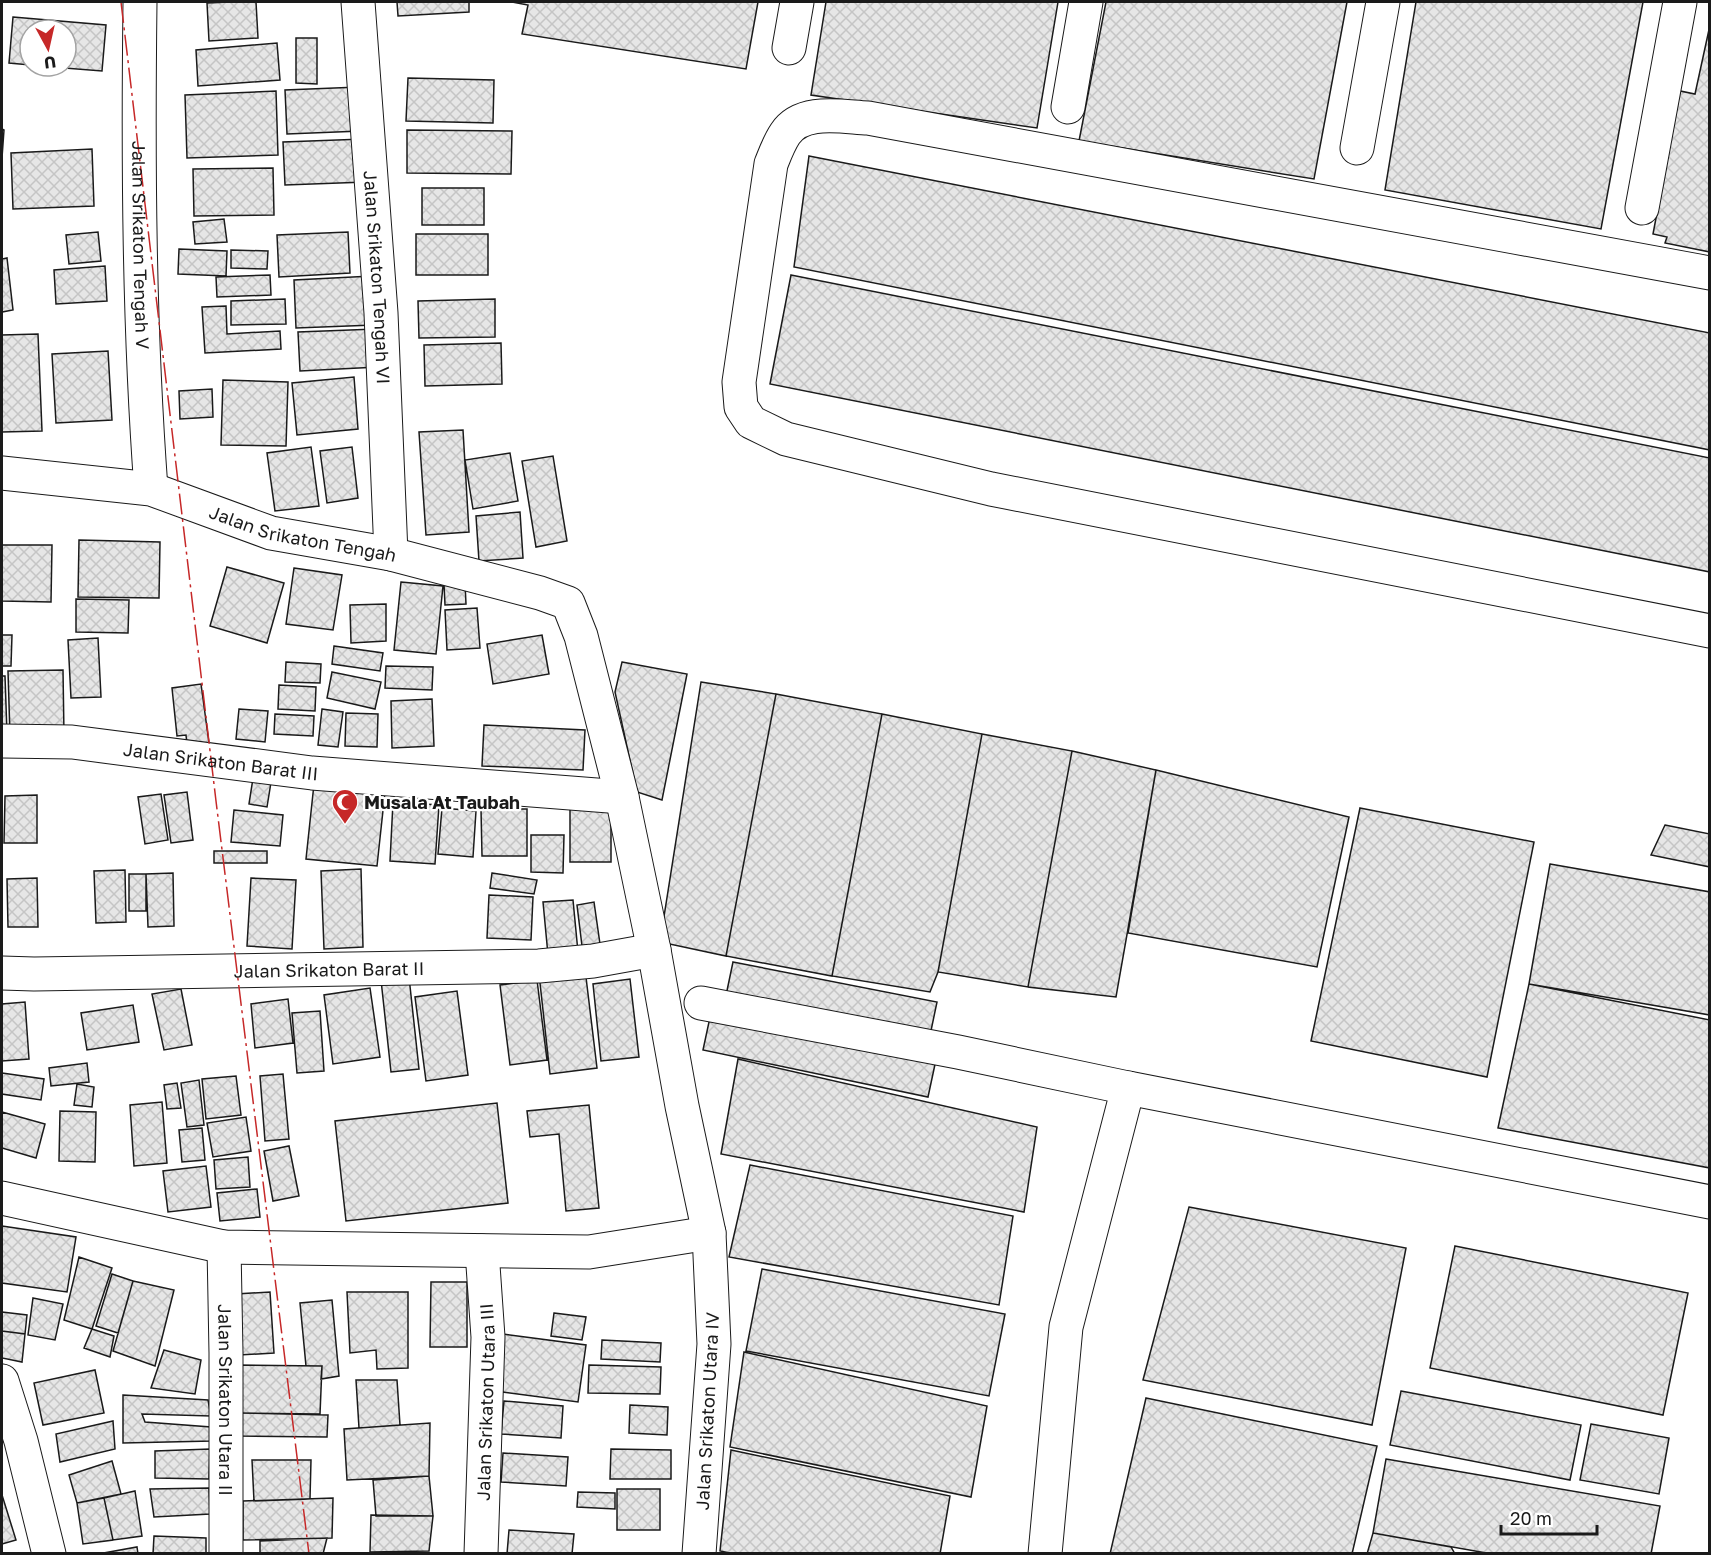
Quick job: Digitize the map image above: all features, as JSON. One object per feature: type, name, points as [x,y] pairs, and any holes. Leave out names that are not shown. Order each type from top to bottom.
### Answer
[{"type":"street","name":"Jalan Srikaton Tengah V","points":[[140,2],[138,181],[151,489]]},
{"type":"street","name":"Jalan Srikaton Tengah VI","points":[[358,2],[381,313],[391,554]]},
{"type":"street","points":[[789,48],[797,2]]},
{"type":"street","points":[[1068,107],[1086,2]]},
{"type":"street","points":[[1356,148],[1383,2]]},
{"type":"street","points":[[1642,208],[1680,2]]},
{"type":"street","points":[[1710,273],[868,118],[821,116],[798,121],[786,133],[771,164],[739,381],[741,407],[751,422],[786,439],[991,489],[1710,631]]},
{"type":"street","name":"Jalan Srikaton Tengah","points":[[2,473],[151,489],[271,533],[391,554],[540,593],[568,603],[581,636],[622,797]]},
{"type":"street","name":"Jalan Srikaton Barat III","points":[[2,741],[72,742],[312,773],[622,797]]},
{"type":"street","points":[[2,1198],[224,1247],[590,1252],[709,1233],[622,797]]},
{"type":"street","name":"Jalan Srikaton Barat II","points":[[2,973],[539,966],[593,961],[654,950]]},
{"type":"street","points":[[701,1003],[1710,1202]]},
{"type":"street","points":[[1045,1554],[1066,1327],[1128,1088]]},
{"type":"street","name":"Jalan Srikaton Utara IV","points":[[699,1554],[714,1344],[709,1233]]},
{"type":"street","name":"Jalan Srikaton Utara II","points":[[224,1247],[226,1554]]},
{"type":"street","name":"Jalan Srikaton Utara III","points":[[481,1554],[488,1336],[482,1251]]},
{"type":"street","points":[[2,1381],[21,1442],[49,1554]]},
{"type":"building","points":[[256,2],[258,38],[209,41],[207,3]]},
{"type":"building","points":[[397,2],[469,2],[469,12],[398,16]]},
{"type":"building","points":[[512,2],[758,2],[746,69],[522,34],[528,5]]},
{"type":"building","points":[[826,2],[1058,2],[1037,128],[811,95]]},
{"type":"building","points":[[1106,2],[1347,2],[1314,179],[1079,141]]},
{"type":"building","points":[[1416,2],[1643,2],[1601,229],[1385,190]]},
{"type":"building","points":[[13,17],[25,18],[18,18],[18,64],[9,63]]},
{"type":"building","points":[[78,23],[106,25],[102,71],[78,69]]},
{"type":"building","points":[[1710,25],[1710,252],[1665,243],[1667,237],[1653,234],[1680,91],[1695,94]]},
{"type":"building","points":[[296,38],[317,38],[317,84],[296,83]]},
{"type":"building","points":[[277,43],[280,80],[198,86],[196,50]]},
{"type":"building","points":[[408,78],[494,80],[493,123],[406,121]]},
{"type":"building","points":[[359,87],[361,131],[287,134],[285,90]]},
{"type":"building","points":[[276,91],[278,155],[187,158],[185,95]]},
{"type":"building","points":[[2,129],[4,130],[2,158]]},
{"type":"building","points":[[407,130],[512,131],[511,174],[407,173]]},
{"type":"building","points":[[364,139],[366,182],[285,185],[283,142]]},
{"type":"building","points":[[92,149],[94,206],[13,209],[11,153]]},
{"type":"building","points":[[809,156],[1710,333],[1710,450],[794,267]]},
{"type":"building","points":[[273,168],[274,215],[194,216],[193,169]]},
{"type":"building","points":[[422,188],[484,188],[484,225],[422,225]]},
{"type":"building","points":[[224,219],[227,242],[195,244],[193,222]]},
{"type":"building","points":[[98,232],[101,261],[69,264],[66,235]]},
{"type":"building","points":[[348,232],[350,273],[279,277],[277,235]]},
{"type":"building","points":[[416,234],[488,234],[488,275],[416,275]]},
{"type":"building","points":[[179,249],[227,251],[226,276],[178,274]]},
{"type":"building","points":[[231,250],[268,251],[267,269],[231,268]]},
{"type":"building","points":[[7,258],[13,310],[2,312],[2,259]]},
{"type":"building","points":[[105,266],[107,301],[56,304],[54,270]]},
{"type":"building","points":[[270,275],[271,295],[217,297],[216,277]]},
{"type":"building","points":[[791,275],[1710,458],[1710,572],[770,384]]},
{"type":"building","points":[[372,276],[374,325],[296,328],[294,280]]},
{"type":"building","points":[[285,299],[286,324],[231,325],[231,301]]},
{"type":"building","points":[[495,299],[495,337],[419,338],[418,301]]},
{"type":"building","points":[[226,306],[227,334],[280,331],[281,349],[205,353],[202,307]]},
{"type":"building","points":[[376,329],[378,367],[300,371],[298,332]]},
{"type":"building","points":[[38,334],[42,431],[2,432],[2,335]]},
{"type":"building","points":[[501,343],[502,384],[425,386],[424,345]]},
{"type":"building","points":[[108,351],[112,420],[56,423],[52,354]]},
{"type":"building","points":[[354,377],[358,429],[297,435],[292,383]]},
{"type":"building","points":[[223,380],[288,382],[286,446],[221,445]]},
{"type":"building","points":[[212,389],[213,417],[180,419],[179,391]]},
{"type":"building","points":[[463,430],[469,532],[426,535],[419,432]]},
{"type":"building","points":[[311,447],[319,506],[275,511],[267,453]]},
{"type":"building","points":[[352,447],[358,498],[327,503],[320,451]]},
{"type":"building","points":[[510,453],[518,501],[473,509],[465,460]]},
{"type":"building","points":[[553,456],[567,541],[536,547],[522,461]]},
{"type":"building","points":[[520,512],[523,558],[479,561],[476,516]]},
{"type":"building","points":[[79,540],[160,542],[159,598],[78,597]]},
{"type":"building","points":[[2,545],[52,545],[51,602],[2,601]]},
{"type":"building","points":[[227,567],[284,583],[267,643],[210,626]]},
{"type":"building","points":[[294,568],[342,575],[333,630],[286,624]]},
{"type":"building","points":[[401,582],[443,586],[436,654],[394,650]]},
{"type":"building","points":[[465,583],[466,604],[445,605],[444,584]]},
{"type":"building","points":[[76,599],[129,600],[128,633],[76,632]]},
{"type":"building","points":[[386,604],[386,641],[351,643],[350,605]]},
{"type":"building","points":[[477,608],[480,648],[447,650],[445,610]]},
{"type":"building","points":[[2,635],[12,635],[11,666],[2,666]]},
{"type":"building","points":[[542,635],[549,674],[493,684],[487,644]]},
{"type":"building","points":[[98,638],[101,697],[71,698],[68,640]]},
{"type":"building","points":[[334,646],[383,653],[380,671],[332,664]]},
{"type":"building","points":[[286,662],[321,664],[320,683],[285,682]]},
{"type":"building","points":[[622,662],[687,674],[662,800],[637,792],[615,692]]},
{"type":"building","points":[[386,666],[433,667],[432,690],[385,688]]},
{"type":"building","points":[[63,670],[64,735],[10,736],[8,671]]},
{"type":"building","points":[[332,672],[381,682],[375,709],[327,698]]},
{"type":"building","points":[[2,676],[5,676],[7,734],[2,734]]},
{"type":"building","points":[[701,682],[776,694],[726,956],[660,942]]},
{"type":"building","points":[[201,684],[209,743],[187,745],[186,735],[177,736],[172,688]]},
{"type":"building","points":[[279,685],[316,687],[315,711],[278,709]]},
{"type":"building","points":[[776,694],[882,714],[832,976],[726,956]]},
{"type":"building","points":[[432,699],[434,746],[392,748],[391,701]]},
{"type":"building","points":[[239,709],[268,711],[265,742],[236,739]]},
{"type":"building","points":[[322,709],[343,712],[338,747],[318,745]]},
{"type":"building","points":[[346,713],[378,714],[377,747],[345,746]]},
{"type":"building","points":[[275,714],[314,716],[313,736],[274,734]]},
{"type":"building","points":[[882,714],[982,734],[938,972],[930,992],[832,976]]},
{"type":"building","points":[[484,725],[585,730],[583,770],[482,766]]},
{"type":"building","points":[[982,734],[1072,751],[1028,987],[938,972]]},
{"type":"building","points":[[1072,751],[1156,770],[1116,997],[1028,987]]},
{"type":"building","points":[[1156,770],[1349,817],[1317,967],[1128,933]]},
{"type":"building","points":[[254,772],[272,776],[267,807],[249,804]]},
{"type":"building","name":"Musala At Taubah","points":[[314,784],[385,792],[377,866],[306,859]]},
{"type":"building","points":[[187,792],[193,840],[171,843],[164,795]]},
{"type":"building","points":[[161,794],[168,840],[145,844],[138,797]]},
{"type":"building","points":[[37,795],[37,843],[4,843],[5,796]]},
{"type":"building","points":[[393,802],[439,805],[435,864],[390,861]]},
{"type":"building","points":[[442,808],[476,811],[473,857],[438,854]]},
{"type":"building","points":[[1360,808],[1534,842],[1487,1077],[1311,1041]]},
{"type":"building","points":[[481,809],[527,809],[527,856],[482,856]]},
{"type":"building","points":[[570,809],[611,809],[611,862],[570,862]]},
{"type":"building","points":[[234,810],[283,815],[280,846],[231,842]]},
{"type":"building","points":[[1665,825],[1710,834],[1710,867],[1651,855]]},
{"type":"building","points":[[531,835],[564,835],[563,873],[531,872]]},
{"type":"building","points":[[214,851],[267,851],[267,863],[214,863]]},
{"type":"building","points":[[1550,864],[1710,892],[1710,1015],[1529,984]]},
{"type":"building","points":[[361,869],[363,947],[324,949],[321,871]]},
{"type":"building","points":[[125,870],[126,922],[96,923],[94,871]]},
{"type":"building","points":[[173,873],[174,926],[148,927],[146,874]]},
{"type":"building","points":[[492,873],[537,880],[534,894],[490,888]]},
{"type":"building","points":[[129,874],[146,874],[146,911],[129,911]]},
{"type":"building","points":[[37,878],[38,927],[8,927],[7,879]]},
{"type":"building","points":[[251,878],[296,880],[292,949],[247,946]]},
{"type":"building","points":[[489,895],[533,897],[531,940],[487,938]]},
{"type":"building","points":[[573,900],[578,952],[548,955],[543,902]]},
{"type":"building","points":[[594,902],[600,944],[582,946],[577,905]]},
{"type":"building","points":[[733,962],[937,1002],[928,1045],[724,1005]]},
{"type":"building","points":[[585,969],[597,1068],[550,1074],[539,974]]},
{"type":"building","points":[[409,977],[419,1069],[391,1072],[381,980]]},
{"type":"building","points":[[630,979],[639,1057],[601,1061],[593,984]]},
{"type":"building","points":[[537,980],[547,1060],[510,1065],[500,985]]},
{"type":"building","points":[[1529,984],[1710,1020],[1710,1168],[1498,1128]]},
{"type":"building","points":[[370,988],[380,1057],[333,1064],[324,995]]},
{"type":"building","points":[[181,989],[192,1045],[164,1050],[152,994]]},
{"type":"building","points":[[457,991],[468,1075],[426,1081],[415,997]]},
{"type":"building","points":[[288,999],[293,1043],[255,1048],[251,1004]]},
{"type":"building","points":[[25,1002],[29,1059],[2,1061],[2,1004]]},
{"type":"building","points":[[133,1005],[139,1042],[87,1050],[81,1013]]},
{"type":"building","points":[[712,1008],[937,1055],[928,1097],[703,1050]]},
{"type":"building","points":[[320,1011],[324,1071],[297,1073],[292,1013]]},
{"type":"building","points":[[738,1059],[1037,1127],[1024,1212],[721,1154]]},
{"type":"building","points":[[87,1063],[89,1082],[51,1086],[49,1068]]},
{"type":"building","points":[[2,1073],[44,1079],[41,1100],[2,1094]]},
{"type":"building","points":[[283,1074],[289,1139],[265,1141],[260,1076]]},
{"type":"building","points":[[236,1076],[241,1115],[206,1119],[202,1079]]},
{"type":"building","points":[[199,1080],[204,1125],[187,1127],[181,1083]]},
{"type":"building","points":[[177,1083],[181,1108],[167,1109],[164,1085]]},
{"type":"building","points":[[77,1084],[94,1087],[92,1107],[74,1105]]},
{"type":"building","points":[[162,1102],[167,1163],[134,1166],[130,1105]]},
{"type":"building","points":[[497,1103],[508,1203],[346,1221],[335,1121]]},
{"type":"building","points":[[589,1105],[599,1208],[566,1211],[559,1134],[530,1137],[527,1111]]},
{"type":"building","points":[[60,1111],[96,1112],[95,1162],[59,1161]]},
{"type":"building","points":[[2,1112],[45,1124],[36,1158],[2,1148]]},
{"type":"building","points":[[246,1117],[251,1151],[213,1157],[207,1123]]},
{"type":"building","points":[[202,1128],[205,1160],[182,1162],[179,1130]]},
{"type":"building","points":[[289,1146],[299,1196],[273,1201],[264,1151]]},
{"type":"building","points":[[248,1157],[250,1187],[216,1189],[214,1160]]},
{"type":"building","points":[[750,1165],[1013,1216],[999,1305],[729,1257]]},
{"type":"building","points":[[206,1166],[211,1207],[168,1212],[163,1171]]},
{"type":"building","points":[[257,1189],[260,1217],[220,1221],[217,1193]]},
{"type":"building","points":[[1189,1207],[1406,1248],[1372,1425],[1143,1380]]},
{"type":"building","points":[[2,1226],[76,1237],[67,1292],[2,1283]]},
{"type":"building","points":[[1455,1246],[1688,1293],[1663,1415],[1430,1368]]},
{"type":"building","points":[[79,1257],[112,1268],[92,1329],[64,1320]]},
{"type":"building","points":[[762,1269],[1005,1314],[989,1396],[746,1351]]},
{"type":"building","points":[[112,1274],[133,1281],[118,1333],[96,1326]]},
{"type":"building","points":[[133,1281],[174,1290],[155,1366],[113,1351]]},
{"type":"building","points":[[431,1282],[467,1282],[467,1347],[430,1347]]},
{"type":"building","points":[[270,1292],[274,1353],[239,1355],[236,1294]]},
{"type":"building","points":[[347,1292],[408,1292],[408,1368],[377,1369],[376,1350],[350,1353]]},
{"type":"building","points":[[33,1298],[63,1304],[55,1340],[28,1335]]},
{"type":"building","points":[[332,1300],[339,1376],[321,1379],[322,1366],[306,1366],[300,1303]]},
{"type":"building","points":[[2,1312],[27,1315],[25,1334],[2,1331]]},
{"type":"building","points":[[554,1313],[586,1317],[582,1340],[551,1336]]},
{"type":"building","points":[[92,1329],[114,1336],[110,1357],[84,1348]]},
{"type":"building","points":[[2,1331],[25,1334],[22,1362],[2,1358]]},
{"type":"building","points":[[503,1334],[586,1345],[578,1402],[495,1391]]},
{"type":"building","points":[[602,1340],[661,1343],[660,1362],[601,1359]]},
{"type":"building","points":[[164,1350],[201,1360],[195,1394],[151,1388]]},
{"type":"building","points":[[744,1352],[987,1406],[971,1497],[730,1447]]},
{"type":"building","points":[[238,1365],[322,1366],[320,1414],[236,1413]]},
{"type":"building","points":[[589,1365],[661,1367],[660,1394],[588,1393]]},
{"type":"building","points":[[95,1370],[104,1413],[43,1425],[34,1383]]},
{"type":"building","points":[[356,1380],[397,1380],[400,1425],[359,1428]]},
{"type":"building","points":[[1401,1391],[1581,1425],[1570,1480],[1390,1445]]},
{"type":"building","points":[[123,1395],[208,1400],[211,1416],[142,1414],[145,1422],[211,1427],[212,1441],[123,1443]]},
{"type":"building","points":[[1146,1398],[1377,1446],[1352,1554],[1110,1554]]},
{"type":"building","points":[[504,1401],[563,1406],[561,1438],[501,1434]]},
{"type":"building","points":[[630,1405],[668,1407],[667,1435],[629,1433]]},
{"type":"building","points":[[241,1413],[328,1415],[327,1437],[240,1436]]},
{"type":"building","points":[[113,1421],[115,1449],[60,1462],[56,1434]]},
{"type":"building","points":[[430,1423],[429,1476],[347,1480],[344,1429]]},
{"type":"building","points":[[1591,1424],[1669,1438],[1659,1494],[1580,1480]]},
{"type":"building","points":[[210,1449],[209,1479],[155,1478],[155,1451]]},
{"type":"building","points":[[611,1449],[671,1450],[671,1479],[610,1479]]},
{"type":"building","points":[[731,1450],[950,1496],[940,1554],[735,1554],[720,1551]]},
{"type":"building","points":[[503,1453],[568,1457],[566,1486],[501,1482]]},
{"type":"building","points":[[1386,1459],[1660,1506],[1651,1554],[1492,1554],[1373,1533]]},
{"type":"building","points":[[252,1460],[311,1460],[310,1499],[254,1501]]},
{"type":"building","points":[[112,1461],[121,1494],[77,1503],[69,1475]]},
{"type":"building","points":[[429,1476],[433,1516],[376,1516],[373,1480]]},
{"type":"building","points":[[209,1488],[210,1514],[154,1517],[150,1489]]},
{"type":"building","points":[[617,1489],[660,1489],[660,1530],[617,1530]]},
{"type":"building","points":[[135,1491],[142,1536],[113,1540],[104,1498]]},
{"type":"building","points":[[578,1492],[615,1493],[615,1509],[577,1507]]},
{"type":"building","points":[[2,1495],[16,1540],[2,1544]]},
{"type":"building","points":[[104,1498],[113,1540],[83,1544],[77,1503]]},
{"type":"building","points":[[333,1498],[332,1538],[243,1540],[243,1501]]},
{"type":"building","points":[[371,1515],[433,1516],[429,1551],[370,1552]]},
{"type":"building","points":[[509,1530],[574,1534],[572,1554],[507,1554]]},
{"type":"building","points":[[1373,1533],[1451,1547],[1455,1554],[1367,1554]]},
{"type":"building","points":[[154,1536],[206,1538],[206,1554],[153,1554]]},
{"type":"building","points":[[327,1538],[323,1554],[260,1554],[260,1541]]},
{"type":"building","points":[[137,1547],[138,1554],[98,1554]]},
{"type":"power","points":[[121,2],[309,1554]]},
{"type":"place","name":"Musala At Taubah","points":[[345,825]]}]
